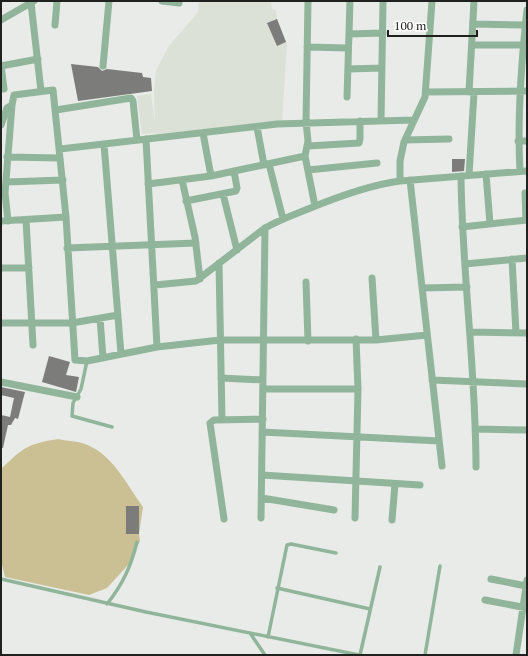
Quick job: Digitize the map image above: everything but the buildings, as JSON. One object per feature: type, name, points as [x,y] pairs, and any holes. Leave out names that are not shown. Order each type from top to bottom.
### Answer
[{"type":"street","points":[[55,26],[57,1]]},
{"type":"street","points":[[103,66],[109,1]]},
{"type":"street","points":[[162,1],[179,2]]},
{"type":"street","points":[[308,1],[306,122],[308,146],[305,156],[315,206]]},
{"type":"street","points":[[347,97],[350,1]]},
{"type":"street","points":[[381,121],[383,1]]},
{"type":"street","points":[[400,181],[400,161],[405,140],[413,120],[422,105],[426,92],[432,1]]},
{"type":"street","points":[[469,175],[474,1]]},
{"type":"street","points":[[1,20],[33,2],[41,91]]},
{"type":"street","points":[[155,285],[192,282],[200,279],[265,228],[315,206],[381,184],[410,180],[523,171],[518,141],[519,91],[527,10]]},
{"type":"street","points":[[473,24],[525,25]]},
{"type":"street","points":[[349,34],[383,33]]},
{"type":"street","points":[[472,45],[524,45]]},
{"type":"street","points":[[307,47],[348,48]]},
{"type":"street","points":[[4,89],[1,65],[38,59]]},
{"type":"street","points":[[348,69],[382,68]]},
{"type":"street","points":[[66,217],[4,221],[7,157],[12,105],[15,95],[54,90],[66,217],[74,359],[87,361],[157,347],[220,340],[376,340],[427,335]]},
{"type":"street","points":[[426,92],[527,91]]},
{"type":"street","points":[[56,110],[102,102],[132,99],[137,140]]},
{"type":"street","points":[[1,125],[7,109],[12,105]]},
{"type":"street","points":[[60,149],[306,122],[413,120]]},
{"type":"street","points":[[308,146],[359,143],[360,121]]},
{"type":"street","points":[[257,127],[266,164],[283,219]]},
{"type":"street","points":[[203,133],[211,176]]},
{"type":"street","points":[[146,139],[153,244],[157,347]]},
{"type":"street","points":[[405,140],[449,139]]},
{"type":"street","points":[[518,141],[527,141]]},
{"type":"street","points":[[104,144],[121,354]]},
{"type":"street","points":[[148,184],[211,176],[305,156]]},
{"type":"street","points":[[7,157],[60,158]]},
{"type":"street","points":[[308,170],[377,163]]},
{"type":"street","points":[[186,201],[237,190],[234,171]]},
{"type":"street","points":[[486,174],[490,224]]},
{"type":"street","points":[[461,176],[462,227],[476,429],[476,467]]},
{"type":"street","points":[[6,182],[63,180]]},
{"type":"street","points":[[182,180],[196,243],[200,279]]},
{"type":"street","points":[[410,180],[442,466]]},
{"type":"street","points":[[462,227],[526,220],[525,193]]},
{"type":"street","points":[[223,194],[237,250]]},
{"type":"street","points":[[26,220],[33,323],[33,345]]},
{"type":"street","points":[[261,518],[265,228]]},
{"type":"street","points":[[67,248],[196,243]]},
{"type":"street","points":[[465,264],[527,258]]},
{"type":"street","points":[[512,259],[516,333]]},
{"type":"street","points":[[219,263],[222,420]]},
{"type":"street","points":[[1,268],[29,268]]},
{"type":"street","points":[[372,278],[376,340]]},
{"type":"street","points":[[306,282],[308,341]]},
{"type":"street","points":[[422,288],[466,287]]},
{"type":"street","points":[[1,323],[72,323],[118,315]]},
{"type":"street","points":[[100,318],[103,358]]},
{"type":"street","points":[[470,332],[527,333]]},
{"type":"street","points":[[355,518],[358,436],[356,339]]},
{"type":"street","points":[[221,378],[263,380]]},
{"type":"street","points":[[432,380],[527,384]]},
{"type":"street","points":[[1,382],[77,397]]},
{"type":"street","points":[[263,389],[358,389]]},
{"type":"street","points":[[224,519],[210,426],[212,420],[263,419]]},
{"type":"street","points":[[476,429],[527,430]]},
{"type":"street","points":[[262,432],[439,441]]},
{"type":"street","points":[[262,475],[420,485]]},
{"type":"street","points":[[392,520],[395,484]]},
{"type":"street","points":[[262,498],[334,510]]},
{"type":"street","points":[[491,579],[526,583],[525,607],[516,655]]},
{"type":"street","points":[[485,600],[525,607]]},
{"type":"lane","points":[[87,361],[77,397],[71,411],[74,417],[112,427]]},
{"type":"lane","points":[[107,604],[126,577],[133,559],[137,542]]},
{"type":"lane","points":[[268,637],[287,545],[291,544],[336,553]]},
{"type":"lane","points":[[425,655],[440,566]]},
{"type":"lane","points":[[1,580],[107,604],[360,655],[380,568]]},
{"type":"lane","points":[[277,588],[370,609]]},
{"type":"lane","points":[[250,633],[265,655]]},
{"type":"shaded area","points":[[199,1],[271,1],[272,9],[276,10],[277,19],[287,44],[282,122],[142,134],[137,96],[151,94],[155,123],[154,93],[156,70],[169,46],[198,12]]},
{"type":"shaded area","points":[[58,439],[82,443],[93,447],[102,454],[110,461],[124,479],[143,507],[139,534],[140,541],[128,565],[107,588],[89,595],[5,577],[1,561],[2,468],[21,451],[33,445]]}]
